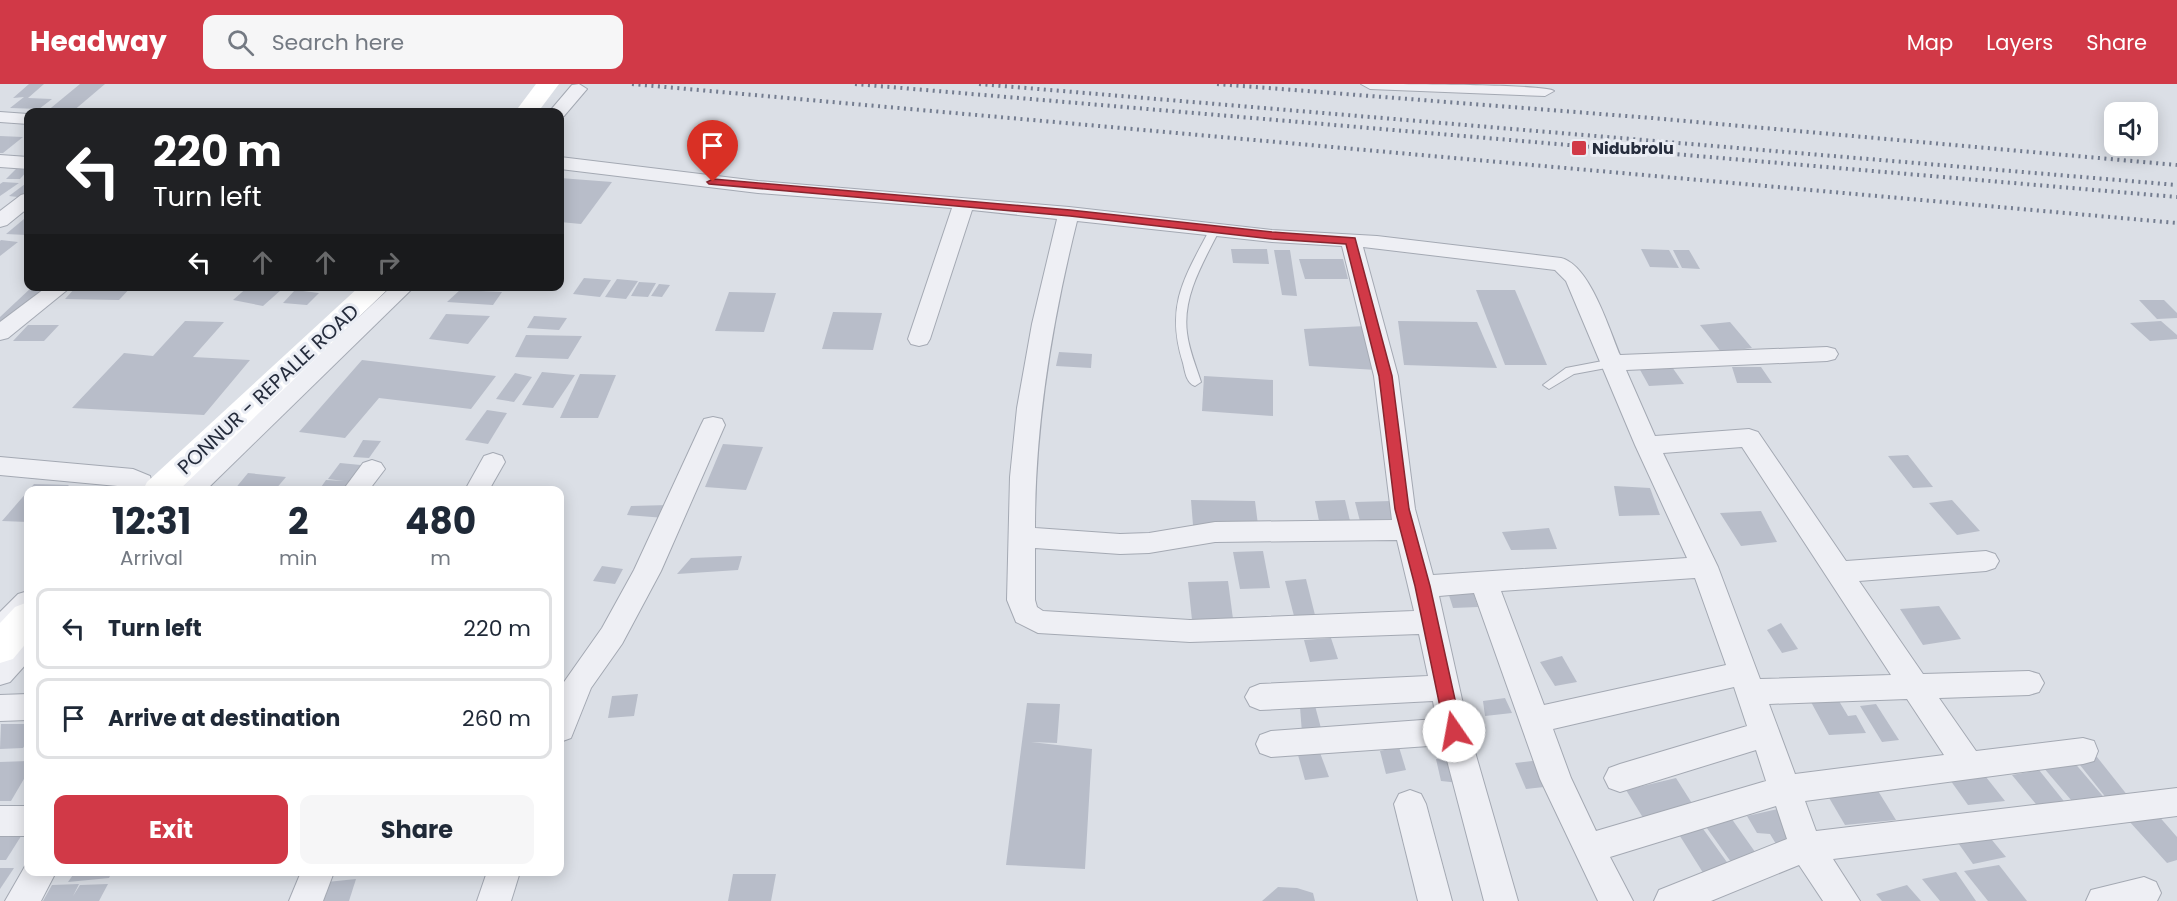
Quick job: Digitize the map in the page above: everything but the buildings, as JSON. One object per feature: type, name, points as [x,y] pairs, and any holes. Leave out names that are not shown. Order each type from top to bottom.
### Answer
[{"type":"main road","points":[[529,108],[548,84]]},
{"type":"main road","name":"PONNUR - REPALLE ROAD","points":[[163,486],[372,291]]},
{"type":"main road","points":[[0,648],[24,621]]},
{"type":"street","points":[[1370,84],[1546,90],[1503,84]]},
{"type":"street","points":[[561,108],[578,89]]},
{"type":"street","points":[[0,117],[24,119]]},
{"type":"street","points":[[0,161],[24,163]]},
{"type":"street","points":[[564,163],[758,187],[1070,213],[1561,264],[1576,279],[1647,445],[1706,567],[1806,847],[1843,901]]},
{"type":"street","points":[[0,221],[24,202]]},
{"type":"street","points":[[918,339],[964,203]]},
{"type":"street","points":[[1070,213],[1054,269],[1030,394],[1025,440],[1021,600],[1026,615],[1038,622],[1190,631],[1431,621]]},
{"type":"street","points":[[1351,241],[1386,376],[1402,509],[1423,586],[1454,731],[1501,901]]},
{"type":"street","points":[[0,333],[55,291]]},
{"type":"street","points":[[195,486],[400,291]]},
{"type":"street","points":[[1613,363],[1827,354]]},
{"type":"street","points":[[564,709],[569,683],[612,636],[647,571],[713,425]]},
{"type":"street","points":[[1647,445],[1749,438],[1968,766]]},
{"type":"street","points":[[479,486],[493,462]]},
{"type":"street","points":[[0,466],[133,478],[141,482],[141,486]]},
{"type":"street","points":[[358,486],[372,469]]},
{"type":"street","points":[[1023,537],[1120,544],[1149,543],[1215,532],[1407,530]]},
{"type":"street","points":[[1840,572],[1986,561]]},
{"type":"street","points":[[1423,586],[1706,567]]},
{"type":"street","points":[[1483,581],[1556,779],[1588,849],[1616,901]]},
{"type":"street","points":[[0,630],[24,606]]},
{"type":"street","points":[[0,673],[24,648]]},
{"type":"street","points":[[1534,720],[1747,683],[1917,687],[2029,683]]},
{"type":"street","points":[[1260,697],[1444,688]]},
{"type":"street","points":[[0,708],[24,707]]},
{"type":"street","points":[[1271,744],[1454,731]]},
{"type":"street","points":[[1620,778],[1764,734]]},
{"type":"street","points":[[1588,849],[1784,789],[2083,751]]},
{"type":"street","points":[[1671,901],[1806,847],[2177,802]]},
{"type":"street","points":[[1410,804],[1436,901]]},
{"type":"street","points":[[0,821],[24,821]]},
{"type":"street","points":[[22,901],[38,876]]},
{"type":"street","points":[[306,901],[316,876]]},
{"type":"street","points":[[494,901],[503,876]]},
{"type":"street","points":[[2103,901],[2144,893]]},
{"type":"lane","points":[[1195,382],[1181,333],[1181,310],[1194,270],[1215,229]]},
{"type":"lane","points":[[1549,385],[1570,371],[1613,363]]},
{"type":"railway","points":[[632,84],[2177,223]]},
{"type":"railway","points":[[855,84],[2177,197]]},
{"type":"railway","points":[[979,84],[2177,185]]},
{"type":"railway","points":[[1217,84],[1652,118],[2177,165]]},
{"type":"place","name":"Nidubrolu","points":[[1579,148]]},
{"type":"route","points":[[713,182],[1070,213],[1272,236],[1351,241],[1386,376],[1402,509],[1423,586],[1454,731]]}]
